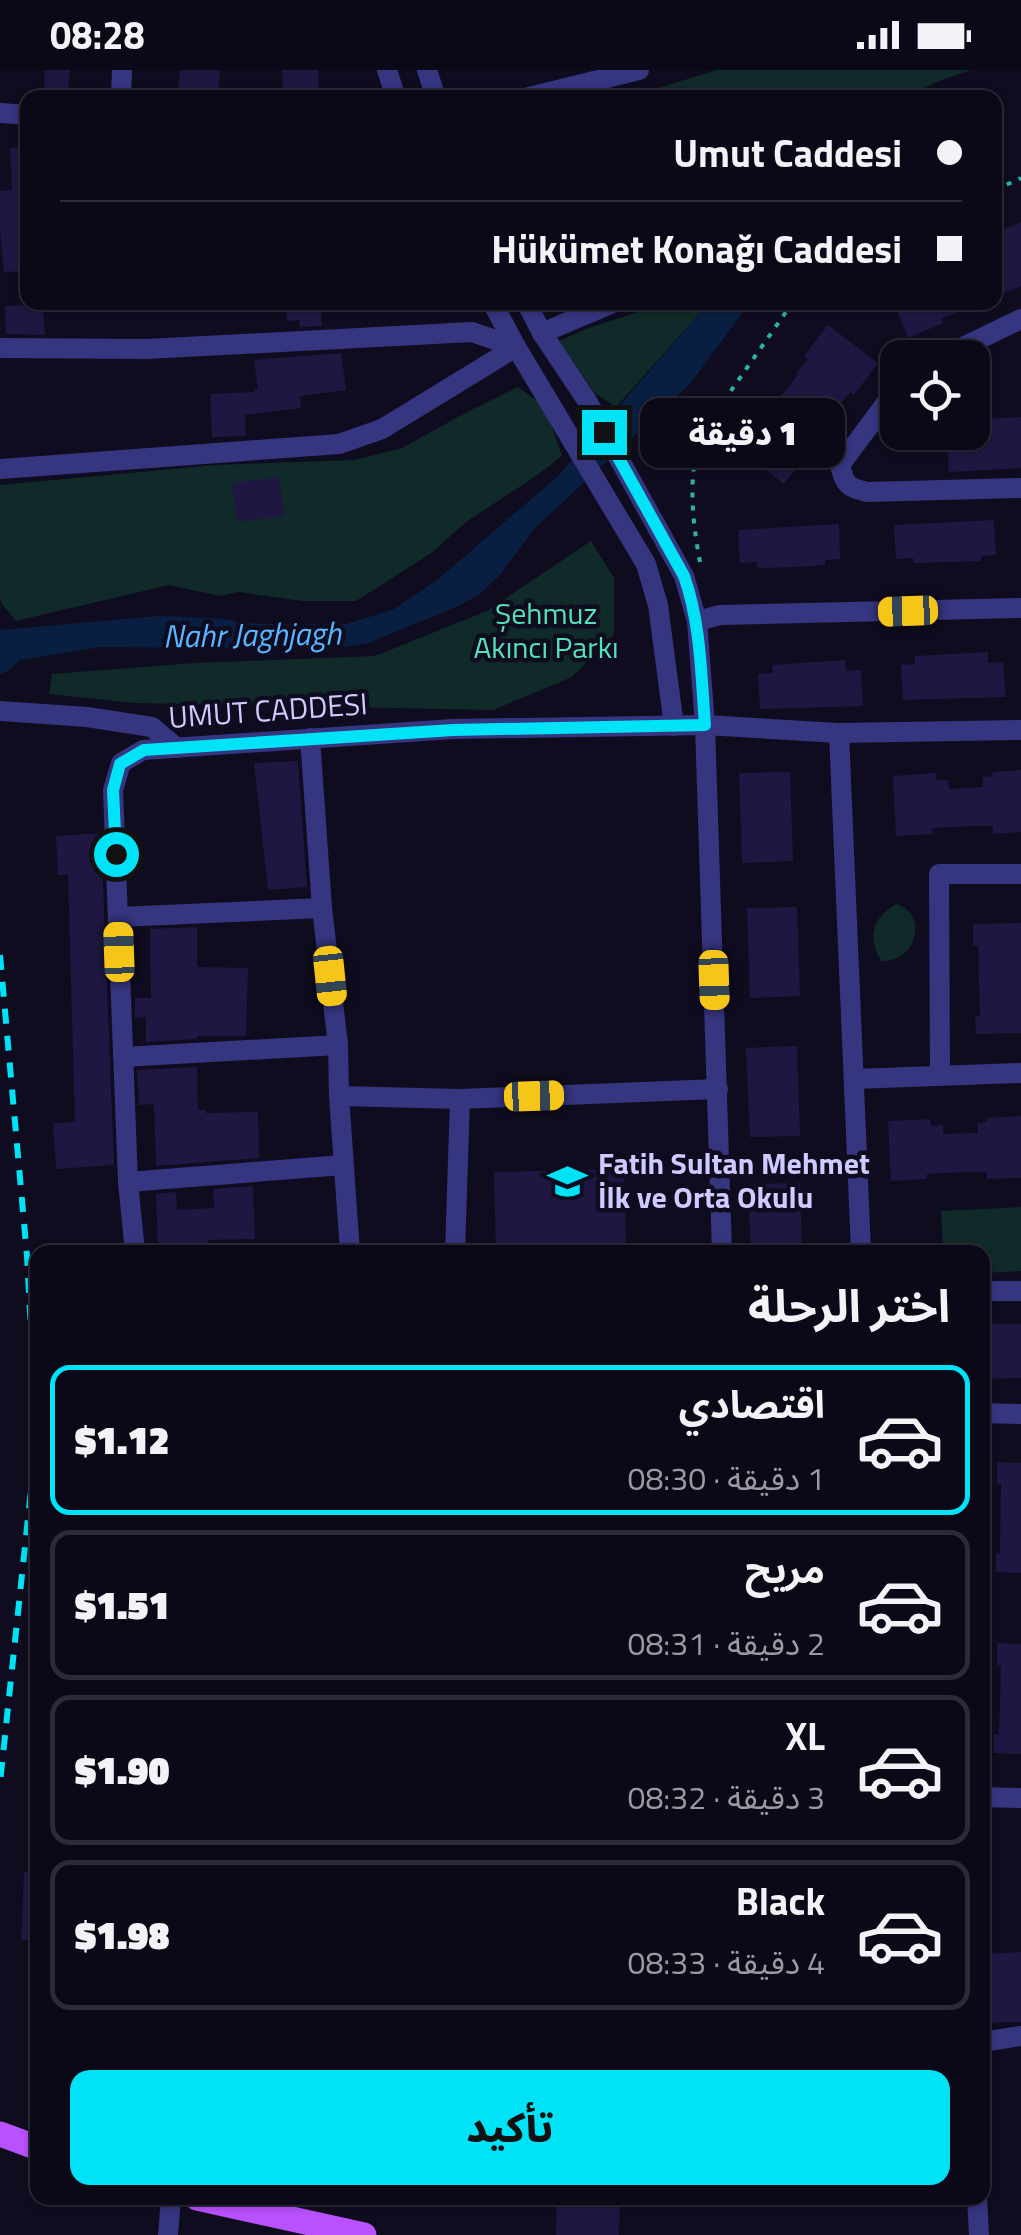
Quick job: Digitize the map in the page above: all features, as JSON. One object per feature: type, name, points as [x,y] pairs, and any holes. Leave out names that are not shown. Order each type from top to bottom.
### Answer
[{"type":"main road","points":[[0,2134],[30,2145]]},
{"type":"main road","points":[[229,2205],[364,2235]]},
{"type":"street","points":[[563,90],[639,70]]},
{"type":"street","points":[[496,310],[646,564],[658,605],[674,726]]},
{"type":"street","points":[[530,310],[586,399],[684,576],[697,621],[705,725],[722,1245]]},
{"type":"street","points":[[542,333],[596,310]]},
{"type":"street","points":[[977,340],[1021,319]]},
{"type":"street","points":[[0,348],[147,349],[472,332],[516,347]]},
{"type":"street","points":[[0,469],[338,444],[382,430],[516,347]]},
{"type":"street","points":[[880,412],[840,465],[844,482],[852,488],[868,492],[1021,488]]},
{"type":"street","points":[[697,621],[720,615],[1021,608]]},
{"type":"street","points":[[0,711],[87,717],[152,727],[178,748]]},
{"type":"street","name":"UMUT CADDESI","points":[[134,1245],[128,1182],[113,790],[120,764],[144,750],[453,730],[705,725],[839,733],[1021,730]]},
{"type":"street","points":[[839,733],[862,1245]]},
{"type":"street","points":[[310,738],[322,908],[338,1045],[350,1245]]},
{"type":"street","points":[[940,1076],[939,874],[1021,874]]},
{"type":"street","points":[[118,917],[322,908]]},
{"type":"street","points":[[124,1058],[338,1045]]},
{"type":"street","points":[[854,1079],[1021,1073]]},
{"type":"street","points":[[339,1096],[460,1098],[718,1089]]},
{"type":"street","points":[[455,1245],[460,1098]]},
{"type":"street","points":[[128,1182],[344,1165]]},
{"type":"street","points":[[990,1291],[1021,1291]]},
{"type":"street","points":[[990,1413],[1021,1414]]},
{"type":"street","points":[[990,1797],[1021,1798]]},
{"type":"street","points":[[990,2041],[1021,2036]]},
{"type":"street","points":[[168,2235],[170,2205]]},
{"type":"street","points":[[978,2205],[980,2235]]},
{"type":"path","points":[[702,572],[692,521],[695,454],[700,435],[787,310]]},
{"type":"green space","points":[[717,70],[971,70],[920,90],[652,90]]},
{"type":"green space","points":[[644,310],[703,310],[616,407],[596,394],[559,341]]},
{"type":"green space","points":[[518,387],[545,407],[562,456],[466,522],[430,554],[356,601],[302,601],[239,592],[220,596],[169,585],[16,621],[1,603],[0,485],[215,465],[354,460],[402,448]]},
{"type":"green space","name":"Şehmuz Akıncı Parkı","points":[[591,541],[614,578],[614,634],[572,677],[493,710],[134,703],[49,694],[52,674],[195,663],[375,656],[487,611]]},
{"type":"green space","points":[[896,904],[913,917],[914,937],[903,954],[881,961],[874,944],[874,929]]},
{"type":"green space","points":[[1021,1207],[1021,1271],[990,1273],[990,1245],[943,1245],[941,1211]]},
{"type":"water","name":"Nahr Jaghjagh","points":[[703,310],[745,310],[690,384],[535,528],[498,577],[459,606],[368,643],[344,647],[101,647],[20,660],[0,674],[0,630],[159,616],[257,624],[346,624],[392,610],[436,581],[558,476]]},
{"type":"building","points":[[45,70],[70,70],[68,90],[44,90]]},
{"type":"building","points":[[180,70],[220,70],[219,90],[179,90]]},
{"type":"building","points":[[282,70],[318,70],[319,90],[283,90]]},
{"type":"building","points":[[20,147],[20,271],[4,272],[0,191],[12,190],[10,148]]},
{"type":"building","points":[[1021,222],[1021,286],[1002,294],[1002,230]]},
{"type":"building","points":[[5,306],[43,310],[45,335],[6,334]]},
{"type":"building","points":[[286,310],[321,310],[322,326],[300,327],[299,320],[287,321]]},
{"type":"building","points":[[897,310],[963,310],[941,319],[943,323],[908,338]]},
{"type":"building","points":[[828,325],[878,363],[854,395],[850,392],[839,406],[836,404],[812,434],[815,436],[804,452],[807,454],[784,484],[733,444],[756,415],[760,418],[773,406],[798,375],[808,359],[804,356]]},
{"type":"building","points":[[341,353],[346,390],[300,396],[301,408],[245,415],[246,436],[212,437],[210,394],[255,392],[258,389],[254,360]]},
{"type":"building","points":[[1021,417],[1021,468],[949,472],[948,450],[990,450],[990,419]]},
{"type":"building","points":[[279,477],[284,516],[237,522],[232,483]]},
{"type":"building","points":[[994,520],[996,555],[981,556],[981,561],[913,563],[913,558],[896,559],[894,525]]},
{"type":"building","points":[[839,524],[840,559],[825,560],[825,565],[757,568],[757,562],[740,563],[738,530]]},
{"type":"building","points":[[988,652],[988,663],[1003,662],[1006,697],[903,700],[901,665],[915,664],[915,656]]},
{"type":"building","points":[[845,660],[846,671],[861,670],[863,706],[760,709],[758,674],[773,673],[772,665]]},
{"type":"building","points":[[298,761],[307,887],[268,890],[254,763]]},
{"type":"building","points":[[1021,770],[1021,832],[993,834],[993,826],[974,826],[932,828],[933,834],[896,836],[893,776],[936,773],[936,780],[948,780],[949,789],[983,787],[983,777],[993,776],[992,772]]},
{"type":"building","points":[[790,772],[793,861],[742,863],[739,773]]},
{"type":"building","points":[[101,833],[114,1165],[56,1169],[53,1123],[75,1122],[68,875],[58,875],[56,836]]},
{"type":"building","points":[[797,907],[800,996],[750,998],[747,908]]},
{"type":"building","points":[[1021,923],[1021,1033],[976,1034],[975,1016],[980,1016],[978,946],[973,946],[973,924]]},
{"type":"building","points":[[197,927],[197,967],[248,968],[246,1036],[146,1042],[146,1017],[135,1018],[135,998],[151,998],[150,929]]},
{"type":"building","points":[[797,1046],[800,1136],[750,1137],[746,1048]]},
{"type":"building","points":[[197,1067],[198,1110],[258,1112],[259,1158],[156,1166],[154,1104],[139,1105],[137,1070]]},
{"type":"building","points":[[1021,1116],[1021,1178],[987,1179],[987,1172],[968,1172],[891,1181],[888,1121],[930,1119],[931,1126],[943,1125],[943,1134],[978,1133],[977,1123],[987,1122],[987,1118]]},
{"type":"building","points":[[624,1169],[626,1245],[496,1245],[494,1172]]},
{"type":"building","points":[[800,1183],[802,1245],[751,1245],[748,1184]]},
{"type":"building","points":[[253,1186],[255,1239],[208,1240],[208,1245],[158,1245],[156,1194],[176,1192],[177,1210],[214,1208],[213,1189]]},
{"type":"building","points":[[990,1324],[1021,1324],[1021,1378],[990,1379]]},
{"type":"building","points":[[997,1462],[1021,1463],[1021,1573],[996,1572],[1001,1484],[997,1484]]},
{"type":"building","points":[[997,1643],[1021,1644],[1021,1754],[994,1753],[994,1734],[999,1735],[1001,1665],[997,1665]]},
{"type":"building","points":[[24,1872],[30,1872],[30,1940],[21,1940]]},
{"type":"building","points":[[1021,1952],[1021,2022],[990,2023],[990,1954]]},
{"type":"building","points":[[557,2205],[620,2205],[619,2235],[556,2235]]},
{"type":"railway","points":[[0,955],[30,1312]]},
{"type":"railway","points":[[0,1783],[30,1499]]},
{"type":"place","name":"Fatih Sultan Mehmet İlk ve Orta Okulu","points":[[568,1181]]},
{"type":"route","points":[[116,854],[113,790],[120,764],[144,750],[453,730],[705,725],[692,598],[684,576],[604,432]]}]
